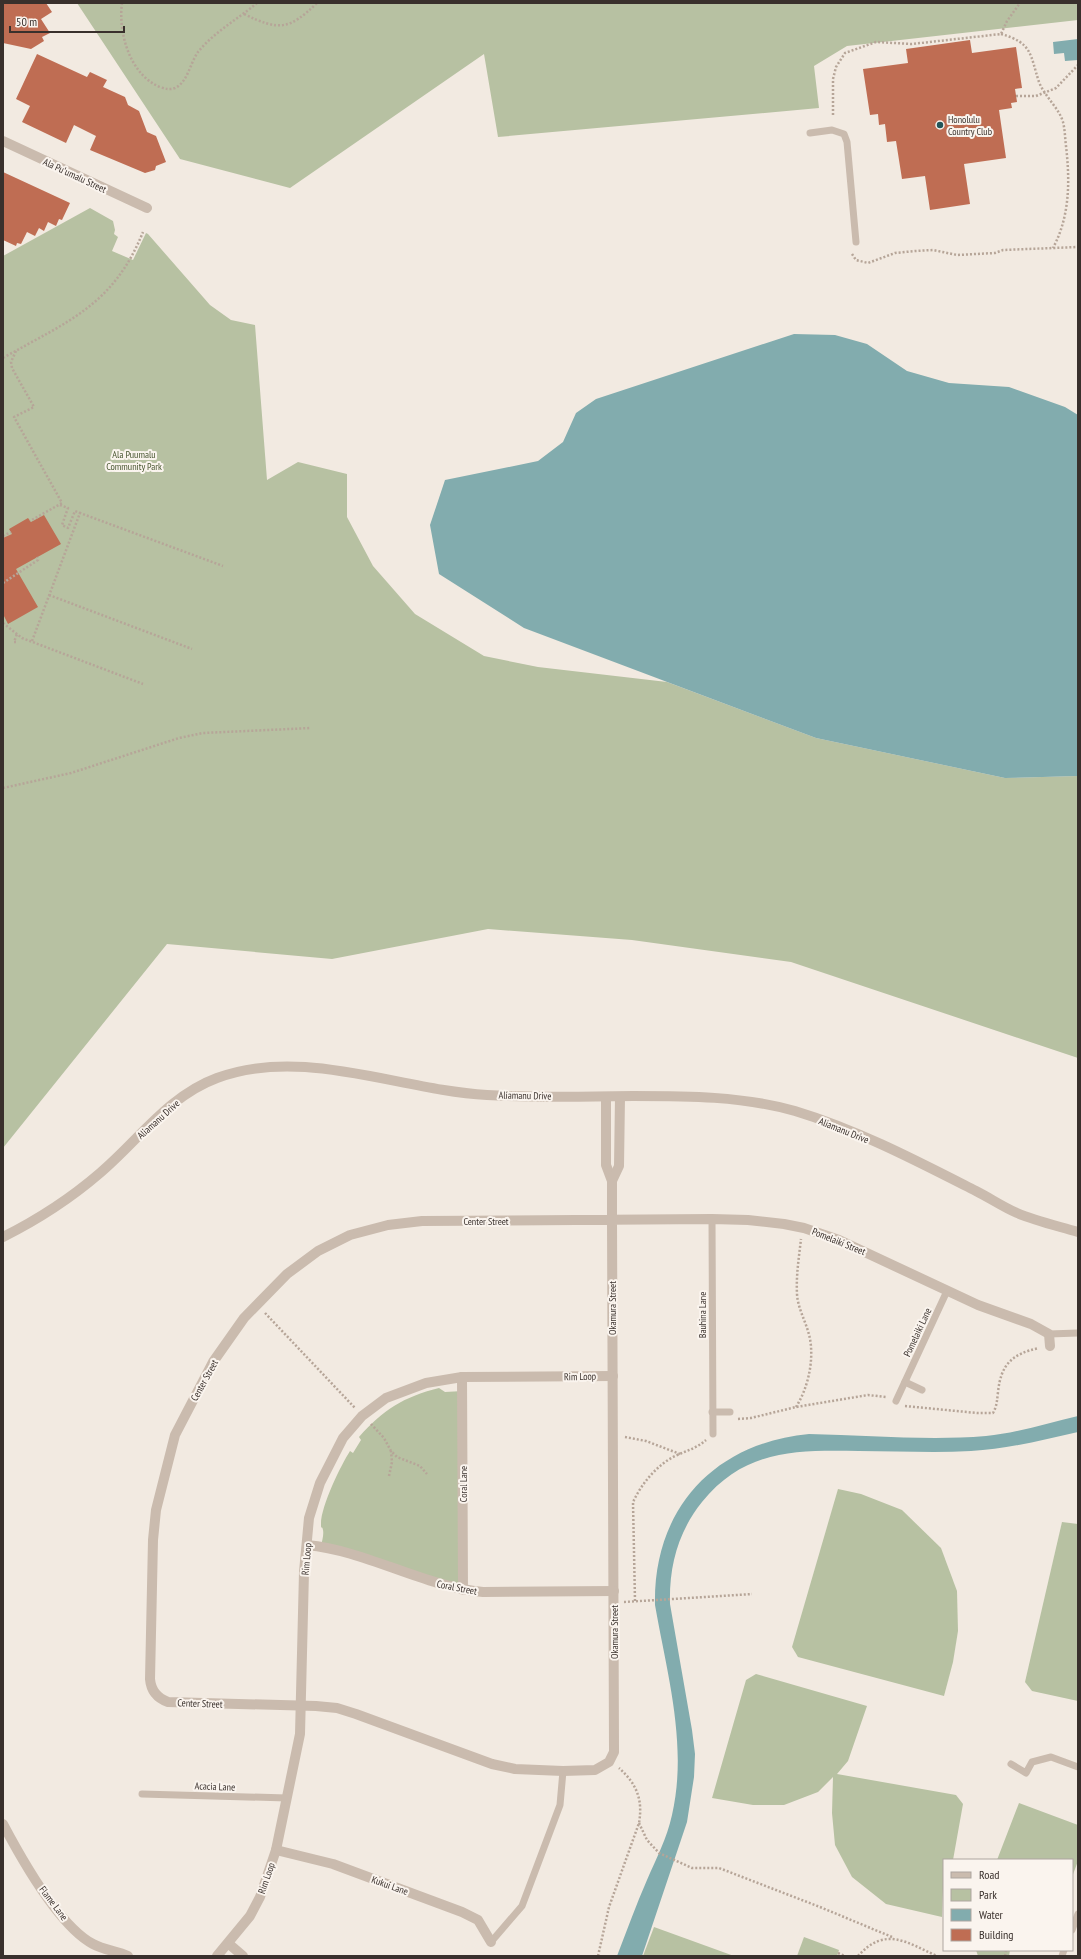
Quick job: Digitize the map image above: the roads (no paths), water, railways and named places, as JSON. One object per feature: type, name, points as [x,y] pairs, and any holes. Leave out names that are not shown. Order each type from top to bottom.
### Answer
[{"type":"street","name":"Ala Puʻumalu Street","points":[[3,141],[147,208]]},
{"type":"street","name":"Aliamanu Drive","points":[[3,1237],[61,1202],[101,1172],[165,1110],[183,1096],[218,1078],[241,1072],[275,1067],[300,1066],[343,1072],[437,1090],[487,1095],[606,1097],[699,1096],[747,1101],[793,1111],[844,1128],[976,1191],[1015,1212],[1078,1232]]},
{"type":"street","name":"Okamura Street","points":[[612,1181],[619,1166],[620,1096]]},
{"type":"street","name":"Okamura Street","points":[[301,1706],[322,1706],[356,1714],[507,1768],[563,1772],[600,1769],[609,1762],[614,1752],[614,1591],[612,1181],[606,1166],[606,1097]]},
{"type":"street","name":"Pomelaiki Street","points":[[612,1220],[712,1219],[766,1221],[804,1228],[839,1240],[978,1305],[1031,1324],[1049,1334]]},
{"type":"street","name":"Center Street","points":[[301,1706],[168,1702],[157,1696],[151,1686],[153,1540],[156,1510],[175,1435],[213,1362],[244,1318],[287,1274],[318,1251],[350,1235],[388,1225],[422,1221],[612,1220]]},
{"type":"street","points":[[1049,1334],[1050,1346]]},
{"type":"street","name":"Rim Loop","points":[[217,1956],[250,1916],[260,1897],[276,1850],[300,1734],[304,1572],[309,1518],[320,1483],[344,1438],[362,1416],[386,1398],[412,1387],[439,1380],[462,1377],[612,1376]]},
{"type":"street","name":"Coral Lane","points":[[462,1377],[463,1590]]},
{"type":"street","name":"Coral Street","points":[[307,1545],[336,1549],[429,1581],[463,1590],[483,1592],[614,1591]]},
{"type":"street","name":"Flame Lane","points":[[3,1824],[31,1872],[75,1930],[93,1944],[128,1956]]},
{"type":"street","name":"Kukui Lane","points":[[276,1850],[333,1864],[462,1912],[478,1920],[491,1942]]},
{"type":"street","points":[[228,1944],[243,1956]]},
{"type":"lane","points":[[810,133],[832,130],[844,134],[847,142],[856,242]]},
{"type":"lane","name":"Bauhina Lane","points":[[712,1219],[713,1434]]},
{"type":"lane","name":"Pomelaiki Lane","points":[[896,1401],[947,1290]]},
{"type":"lane","points":[[1049,1334],[1078,1333]]},
{"type":"lane","points":[[905,1382],[922,1390]]},
{"type":"lane","points":[[712,1412],[730,1412]]},
{"type":"lane","points":[[1011,1764],[1026,1773],[1032,1762],[1051,1757],[1078,1767]]},
{"type":"lane","points":[[491,1942],[522,1906],[560,1805],[563,1772]]},
{"type":"lane","name":"Acacia Lane","points":[[142,1794],[287,1798]]},
{"type":"lane","points":[[1073,1927],[1078,1914]]},
{"type":"water","points":[[1078,39],[1078,60],[1065,61],[1064,53],[1054,54],[1053,42]]},
{"type":"water","points":[[794,334],[835,335],[867,344],[907,371],[949,383],[1009,387],[1065,407],[1078,415],[1078,776],[1005,778],[816,738],[524,628],[439,574],[430,525],[445,480],[538,461],[563,442],[576,413],[596,399]]},
{"type":"water","points":[[1078,1416],[1078,1432],[1025,1444],[998,1448],[943,1452],[814,1451],[773,1456],[754,1462],[736,1472],[719,1485],[702,1502],[694,1513],[681,1537],[673,1563],[670,1590],[670,1604],[695,1754],[694,1777],[687,1822],[642,1956],[617,1956],[664,1840],[672,1815],[678,1762],[677,1736],[670,1683],[655,1605],[657,1570],[665,1539],[678,1511],[696,1487],[718,1467],[745,1451],[775,1440],[809,1434],[920,1438],[986,1436],[1021,1430]]},
{"type":"place","name":"Honolulu Country Club","points":[[940,125]]},
{"type":"park label","name":"Ala Puumalu Community Park","points":[[134,460]]}]
